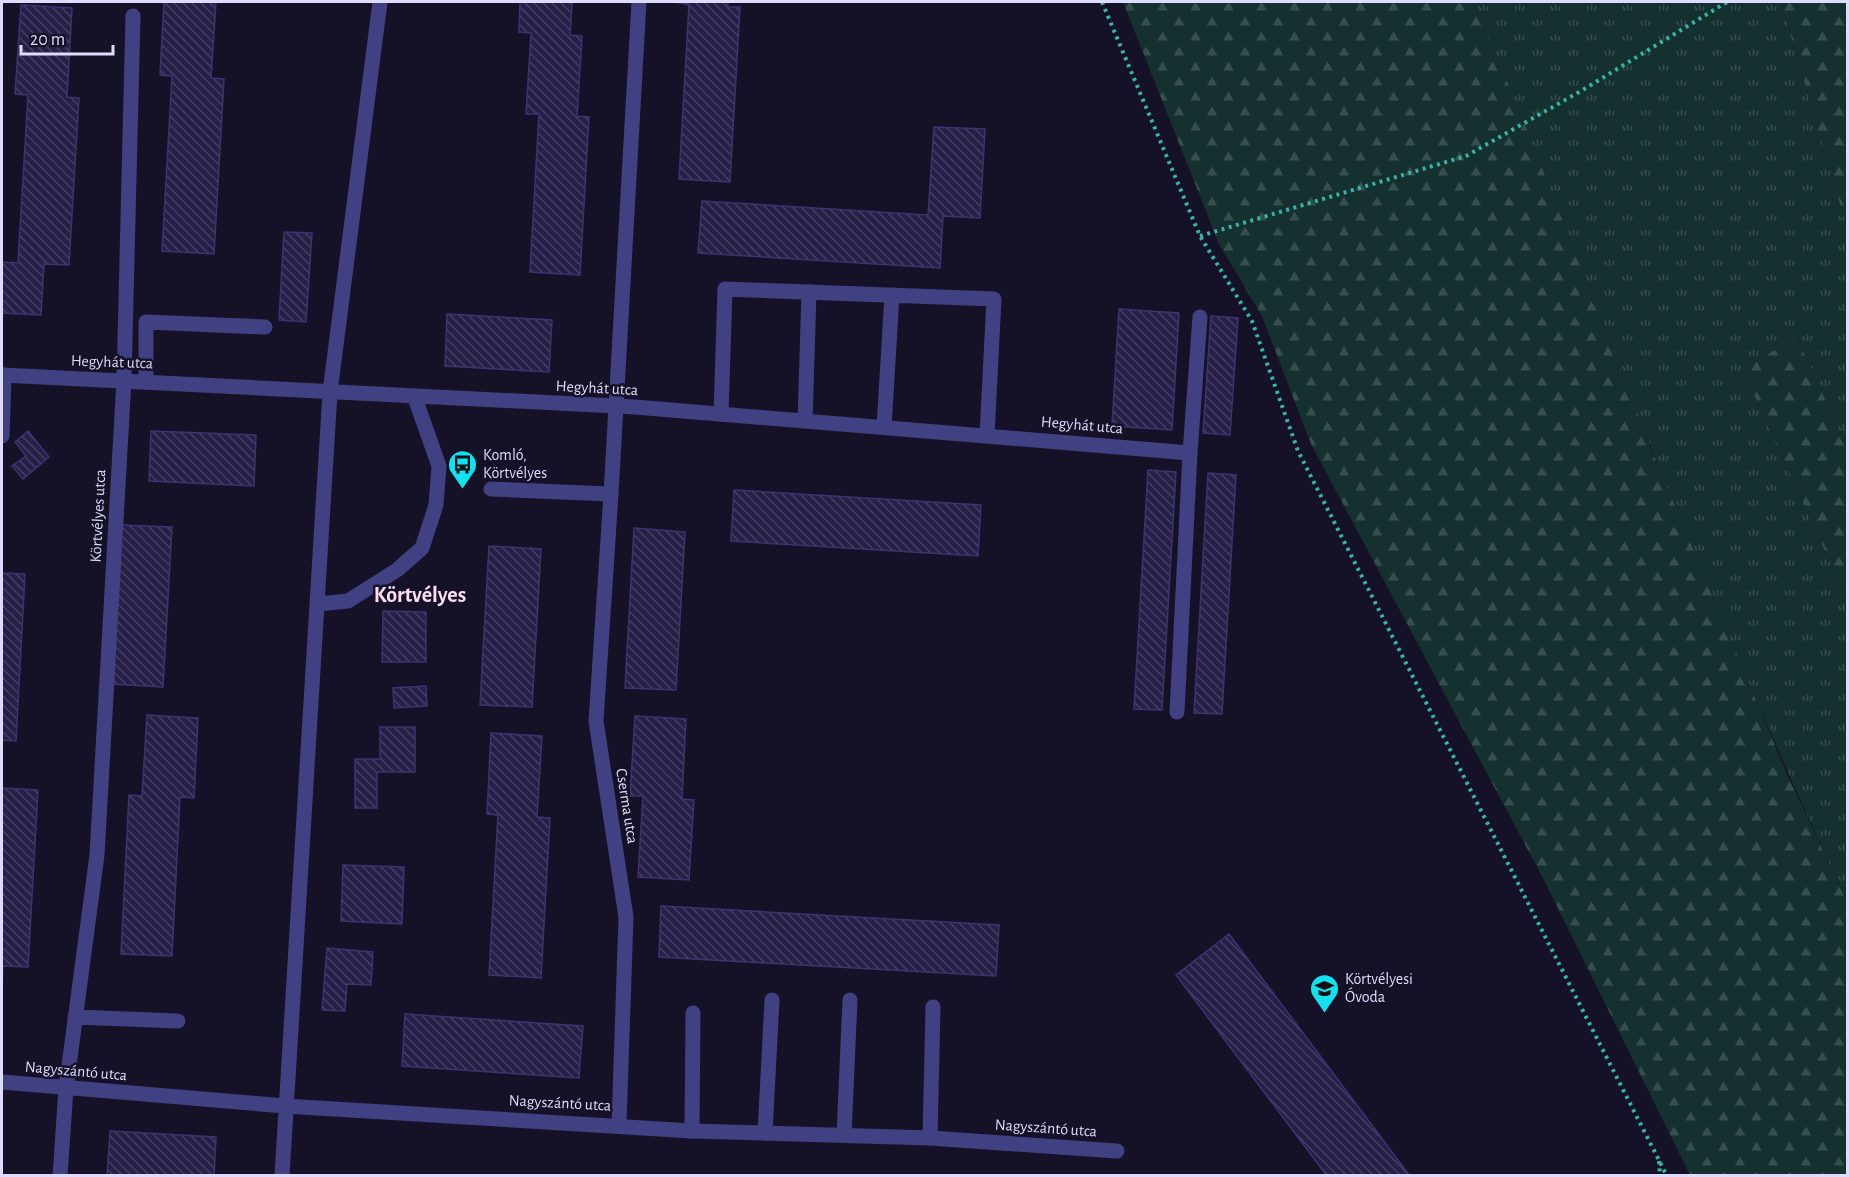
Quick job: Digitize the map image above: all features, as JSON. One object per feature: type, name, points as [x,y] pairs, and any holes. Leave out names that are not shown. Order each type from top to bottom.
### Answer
[{"type":"street","points":[[282,1176],[330,392],[380,2]]},
{"type":"street","name":"Cserma utca","points":[[619,1124],[626,917],[596,721],[639,2]]},
{"type":"street","name":"Körtvélyes utca","points":[[60,1176],[66,1088],[97,855],[124,380],[133,16]]},
{"type":"street","points":[[721,414],[724,289],[994,299],[987,435]]},
{"type":"street","points":[[805,421],[809,292]]},
{"type":"street","points":[[884,427],[892,296]]},
{"type":"street","points":[[1177,712],[1190,453],[1200,318]]},
{"type":"street","points":[[146,381],[146,322],[265,327]]},
{"type":"street","points":[[2,436],[3,375]]},
{"type":"street","name":"Hegyhát utca","points":[[3,375],[146,381],[415,398],[614,406],[1190,453]]},
{"type":"street","points":[[318,604],[348,601],[397,570],[422,548],[436,506],[439,466],[415,398]]},
{"type":"street","points":[[491,489],[611,494]]},
{"type":"street","points":[[765,1133],[772,1000]]},
{"type":"street","points":[[844,1135],[850,1000]]},
{"type":"street","points":[[930,1138],[933,1007]]},
{"type":"street","points":[[692,1131],[693,1013]]},
{"type":"street","points":[[75,1017],[178,1021]]},
{"type":"street","name":"Nagyszántó utca","points":[[2,1082],[285,1106],[619,1124],[692,1131],[930,1138],[1118,1150]]},
{"type":"path","points":[[1102,2],[1200,236],[1252,321],[1298,451],[1667,1176]]},
{"type":"path","points":[[1200,236],[1466,156],[1581,91],[1727,2]]},
{"type":"path","points":[[1658,1157],[1660,1176]]},
{"type":"green space","points":[[1123,2],[1472,2],[1517,104],[1655,458],[1786,772],[1847,902],[1847,1175],[1690,1175],[1544,880],[1311,444],[1262,316],[1219,244]]},
{"type":"green space","points":[[1472,2],[1781,2],[1847,228],[1847,447],[1797,338],[1742,368],[1847,600],[1847,902],[1772,737],[1701,569],[1543,171]]},
{"type":"green space","points":[[1781,2],[1847,2],[1847,228]]},
{"type":"green space","points":[[1797,338],[1847,447],[1847,600],[1742,368]]},
{"type":"building","points":[[164,2],[216,2],[211,78],[224,79],[214,254],[162,251],[172,76],[160,75]]},
{"type":"building","points":[[520,2],[572,2],[570,35],[582,36],[577,116],[589,117],[580,275],[530,272],[539,114],[526,114],[531,33],[519,32]]},
{"type":"building","points":[[676,2],[728,2],[728,7],[740,7],[730,182],[679,179],[689,5]]},
{"type":"building","points":[[21,5],[72,8],[67,97],[79,98],[69,265],[44,264],[41,315],[2,313],[2,262],[18,263],[28,95],[15,94]]},
{"type":"building","points":[[934,127],[985,129],[980,218],[943,216],[940,268],[698,253],[702,201],[928,215]]},
{"type":"building","points":[[284,232],[312,233],[306,322],[279,320]]},
{"type":"building","points":[[1119,309],[1179,313],[1172,430],[1112,426]]},
{"type":"building","points":[[447,314],[552,320],[549,372],[445,366]]},
{"type":"building","points":[[1211,316],[1238,318],[1230,435],[1203,433]]},
{"type":"building","points":[[28,431],[49,457],[23,479],[12,466],[26,456],[15,442]]},
{"type":"building","points":[[151,431],[256,435],[254,486],[149,481]]},
{"type":"building","points":[[1148,470],[1176,472],[1162,710],[1134,709]]},
{"type":"building","points":[[1208,473],[1236,475],[1222,714],[1194,713]]},
{"type":"building","points":[[734,490],[981,505],[978,556],[731,541]]},
{"type":"building","points":[[121,525],[172,527],[163,687],[111,684]]},
{"type":"building","points":[[634,528],[685,532],[676,690],[625,688]]},
{"type":"building","points":[[489,546],[541,549],[532,707],[480,705]]},
{"type":"building","points":[[2,573],[25,574],[16,741],[2,740]]},
{"type":"building","points":[[383,611],[426,612],[426,662],[382,662]]},
{"type":"building","points":[[426,686],[427,706],[394,708],[393,688]]},
{"type":"building","points":[[147,715],[198,718],[194,798],[180,797],[172,956],[121,954],[129,795],[142,796]]},
{"type":"building","points":[[635,716],[686,719],[682,799],[694,800],[689,880],[638,877],[643,796],[630,796]]},
{"type":"building","points":[[380,727],[415,727],[415,772],[377,772],[377,808],[355,808],[355,759],[380,759]]},
{"type":"building","points":[[491,733],[542,736],[537,817],[550,818],[541,978],[489,975],[498,815],[487,814]]},
{"type":"building","points":[[2,788],[38,790],[28,967],[3,966],[2,988]]},
{"type":"building","points":[[343,865],[404,867],[402,924],[341,921]]},
{"type":"building","points":[[661,906],[999,925],[996,976],[659,957]]},
{"type":"building","points":[[1229,934],[1410,1176],[1327,1176],[1176,975]]},
{"type":"building","points":[[327,948],[373,952],[371,985],[347,984],[345,1011],[322,1010]]},
{"type":"building","points":[[405,1014],[583,1026],[579,1078],[402,1066]]},
{"type":"building","points":[[110,1131],[216,1137],[214,1176],[107,1176]]},
{"type":"place","name":"Komló, Körtvélyes","points":[[462,490]]},
{"type":"place","name":"Körtvélyesi Óvoda","points":[[1324,1014]]},
{"type":"district","name":"Körtvélyes","points":[[420,595]]}]
